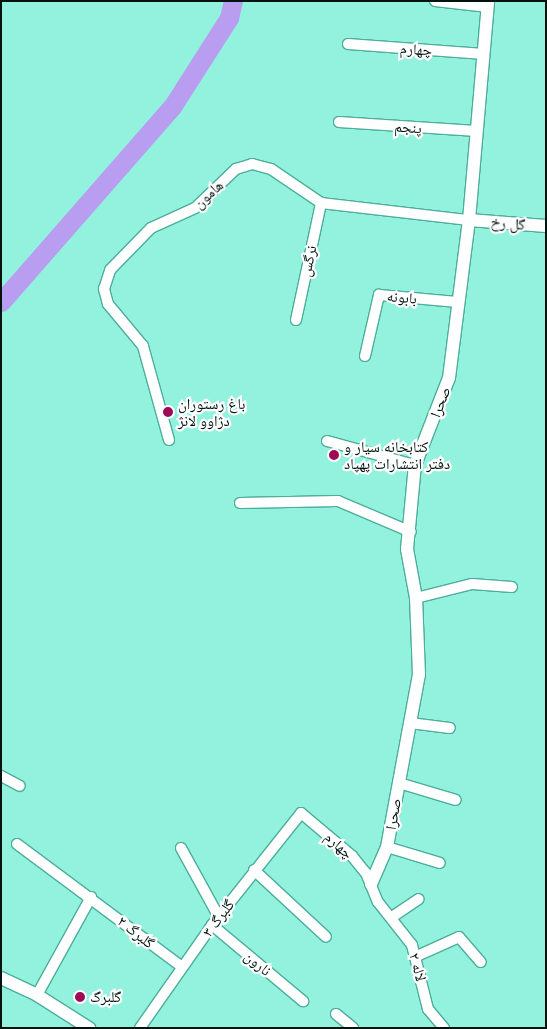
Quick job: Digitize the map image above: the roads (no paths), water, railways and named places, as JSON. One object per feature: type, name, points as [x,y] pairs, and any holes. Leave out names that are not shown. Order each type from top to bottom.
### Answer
[{"type":"street","points":[[435,1],[488,4]]},
{"type":"street","name":"صحرا","points":[[371,884],[387,847],[419,676],[416,598],[407,549],[411,532],[415,465],[449,378],[469,220],[488,4]]},
{"type":"street","name":"چهارم","points":[[348,44],[484,54]]},
{"type":"street","name":"پنجم","points":[[339,122],[477,131]]},
{"type":"street","name":"هامون","points":[[169,440],[143,346],[108,304],[104,289],[110,270],[151,228],[195,208],[236,169],[252,164],[271,169],[321,203],[469,220]]},
{"type":"street","name":"نرگس","points":[[296,320],[321,203]]},
{"type":"street","name":"گل رخ","points":[[469,220],[546,226]]},
{"type":"street","name":"بابونه","points":[[364,356],[379,295],[458,302]]},
{"type":"street","points":[[327,441],[415,465]]},
{"type":"street","points":[[240,503],[338,501],[411,532]]},
{"type":"street","points":[[416,598],[472,584],[512,587]]},
{"type":"street","points":[[410,723],[450,728]]},
{"type":"street","points":[[1,776],[20,786]]},
{"type":"street","points":[[399,783],[456,800]]},
{"type":"street","name":"چهارم","points":[[301,813],[352,856],[371,884]]},
{"type":"street","name":"گلبرگ ۳","points":[[140,1028],[212,925],[301,813]]},
{"type":"street","name":"گلبرگ ۲","points":[[17,844],[91,897],[182,967]]},
{"type":"street","points":[[387,847],[440,863]]},
{"type":"street","points":[[181,848],[219,916]]},
{"type":"street","points":[[254,870],[326,938]]},
{"type":"street","name":"لاله ۲","points":[[371,884],[378,902],[392,917],[417,956],[428,1008],[444,1028]]},
{"type":"street","points":[[37,995],[91,897]]},
{"type":"street","points":[[392,917],[419,899]]},
{"type":"street","name":"نارون","points":[[212,925],[303,1001]]},
{"type":"street","points":[[417,956],[459,937],[481,962]]},
{"type":"street","points":[[1,978],[37,995],[89,1028]]},
{"type":"street","points":[[336,1014],[354,1028]]},
{"type":"waterway","points":[[1,302],[172,107],[229,18],[233,1]]},
{"type":"place","name":"باغ رستوران دژاوو لانژ","points":[[168,412]]},
{"type":"place","name":"کتابخانه سیار و دفتر انتشارات پهپاد","points":[[334,455]]},
{"type":"place","name":"گلبرگ","points":[[80,997]]}]
